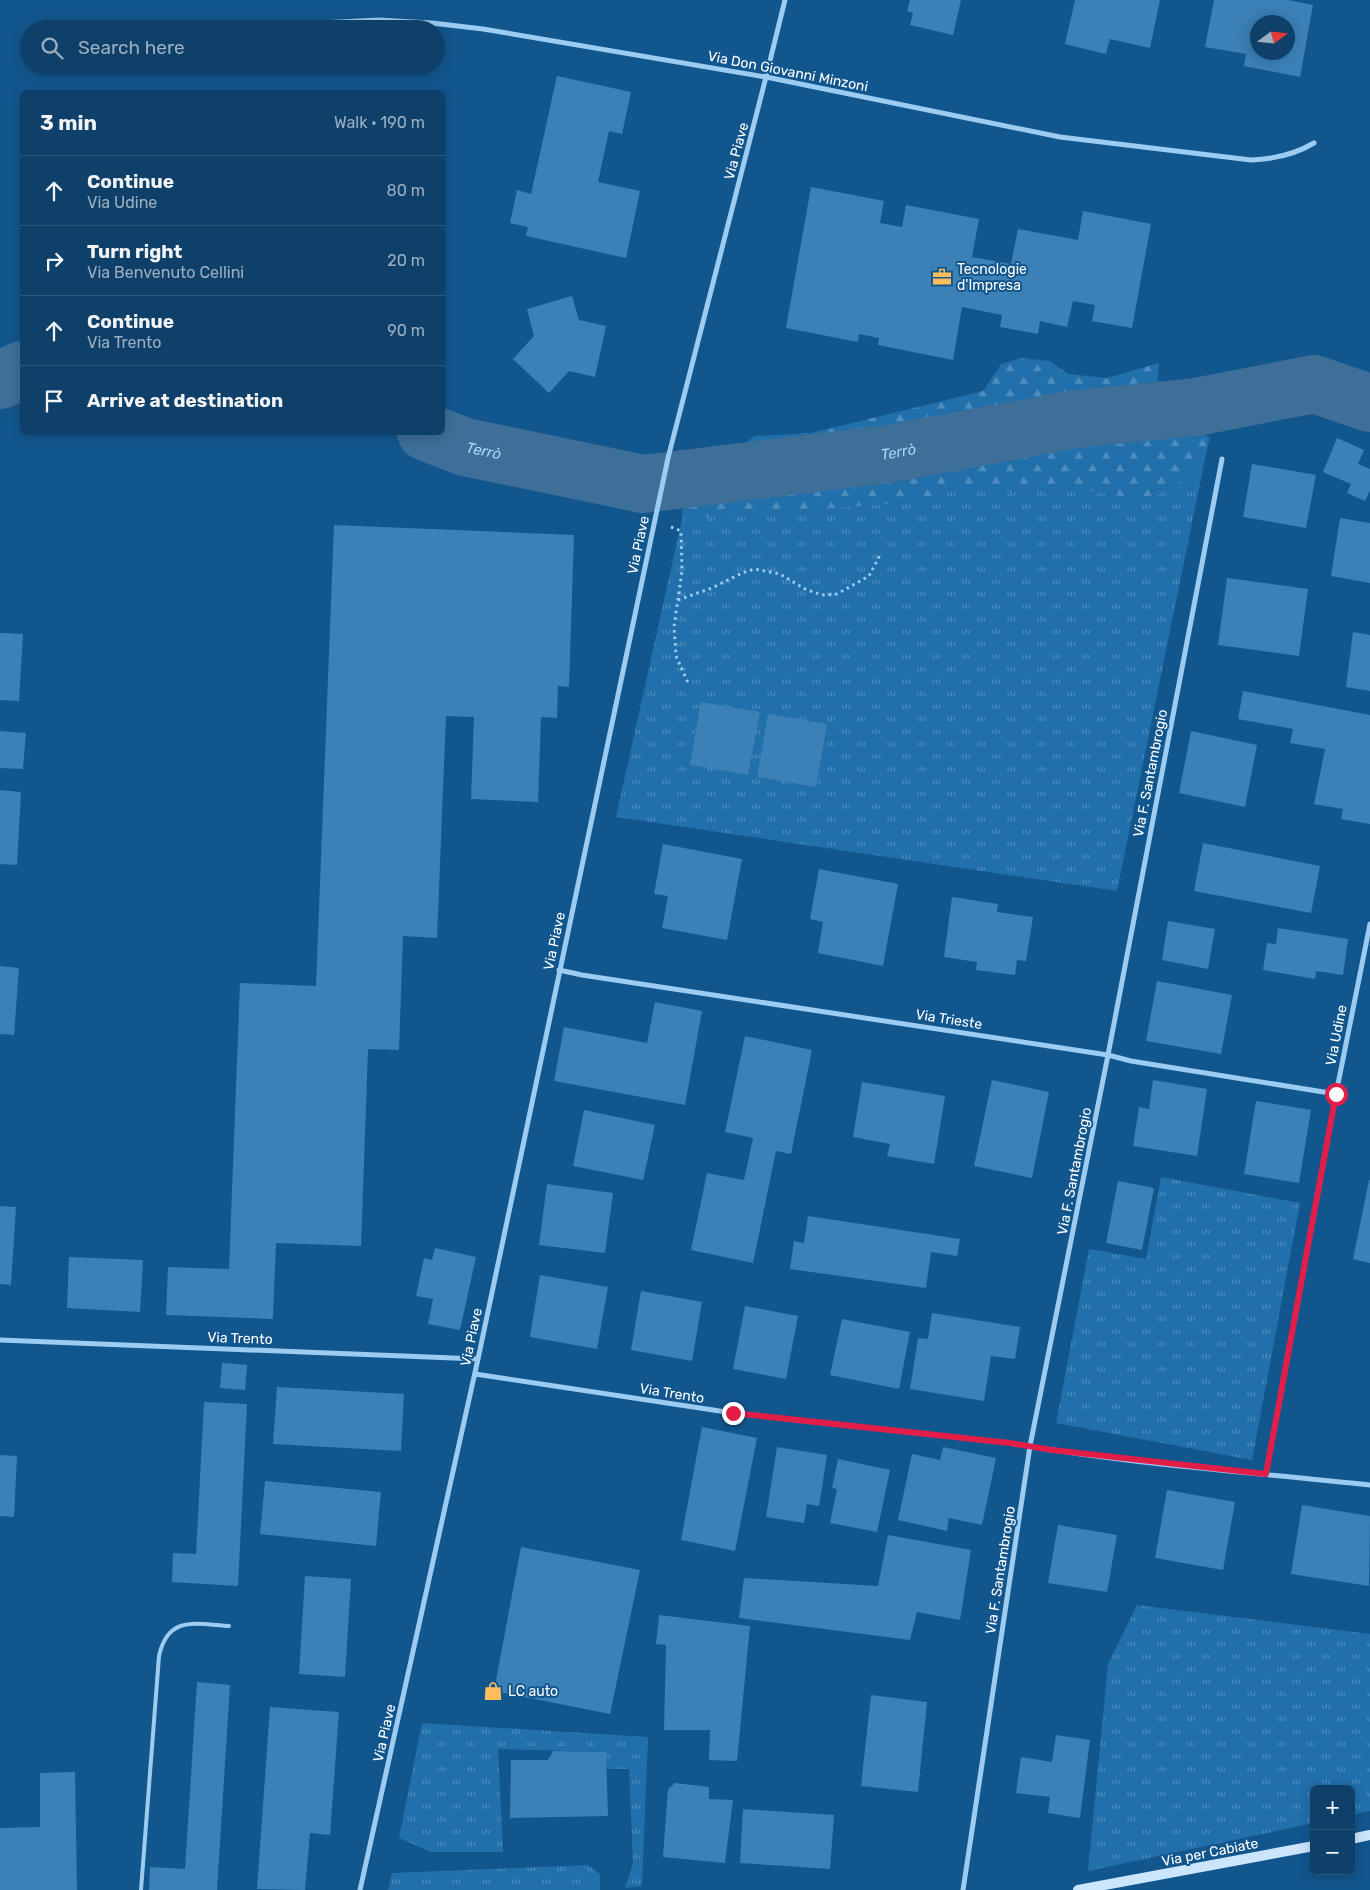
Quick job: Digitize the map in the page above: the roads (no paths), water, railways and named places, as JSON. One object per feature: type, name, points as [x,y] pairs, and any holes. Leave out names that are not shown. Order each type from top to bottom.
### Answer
[{"type":"street","name":"Via Piave","points":[[360,1890],[475,1374],[668,458],[784,0]]},
{"type":"street","name":"Via Don Giovanni Minzoni","points":[[445,25],[535,37],[766,77],[1060,137],[1251,160],[1281,157],[1298,152],[1314,143]]},
{"type":"street","name":"Via F. Santambrogio","points":[[963,1890],[1030,1446],[1108,1055],[1222,459]]},
{"type":"street","name":"Via Udine","points":[[1266,1474],[1336,1094],[1370,924]]},
{"type":"street","name":"Via Trieste","points":[[559,970],[1108,1055],[1336,1094]]},
{"type":"street","name":"Via Trento","points":[[0,1340],[478,1359]]},
{"type":"street","name":"Via Trento","points":[[475,1374],[733,1413],[1370,1485]]},
{"type":"street","points":[[1355,1838],[1370,1835]]},
{"type":"street","name":"Via per Cabiate","points":[[1078,1890],[1310,1847]]},
{"type":"lane","points":[[141,1890],[161,1645],[170,1631],[178,1627],[196,1624],[229,1626]]},
{"type":"waterway","name":"Terrò","points":[[0,380],[20,371]]},
{"type":"waterway","name":"Terrò","points":[[434,435],[465,447],[643,484],[888,454],[1076,419],[1196,407],[1314,384],[1370,403]]},
{"type":"place","name":"Tecnologie d'Impresa","points":[[942,277]]},
{"type":"place","name":"LC auto","points":[[493,1691]]}]
